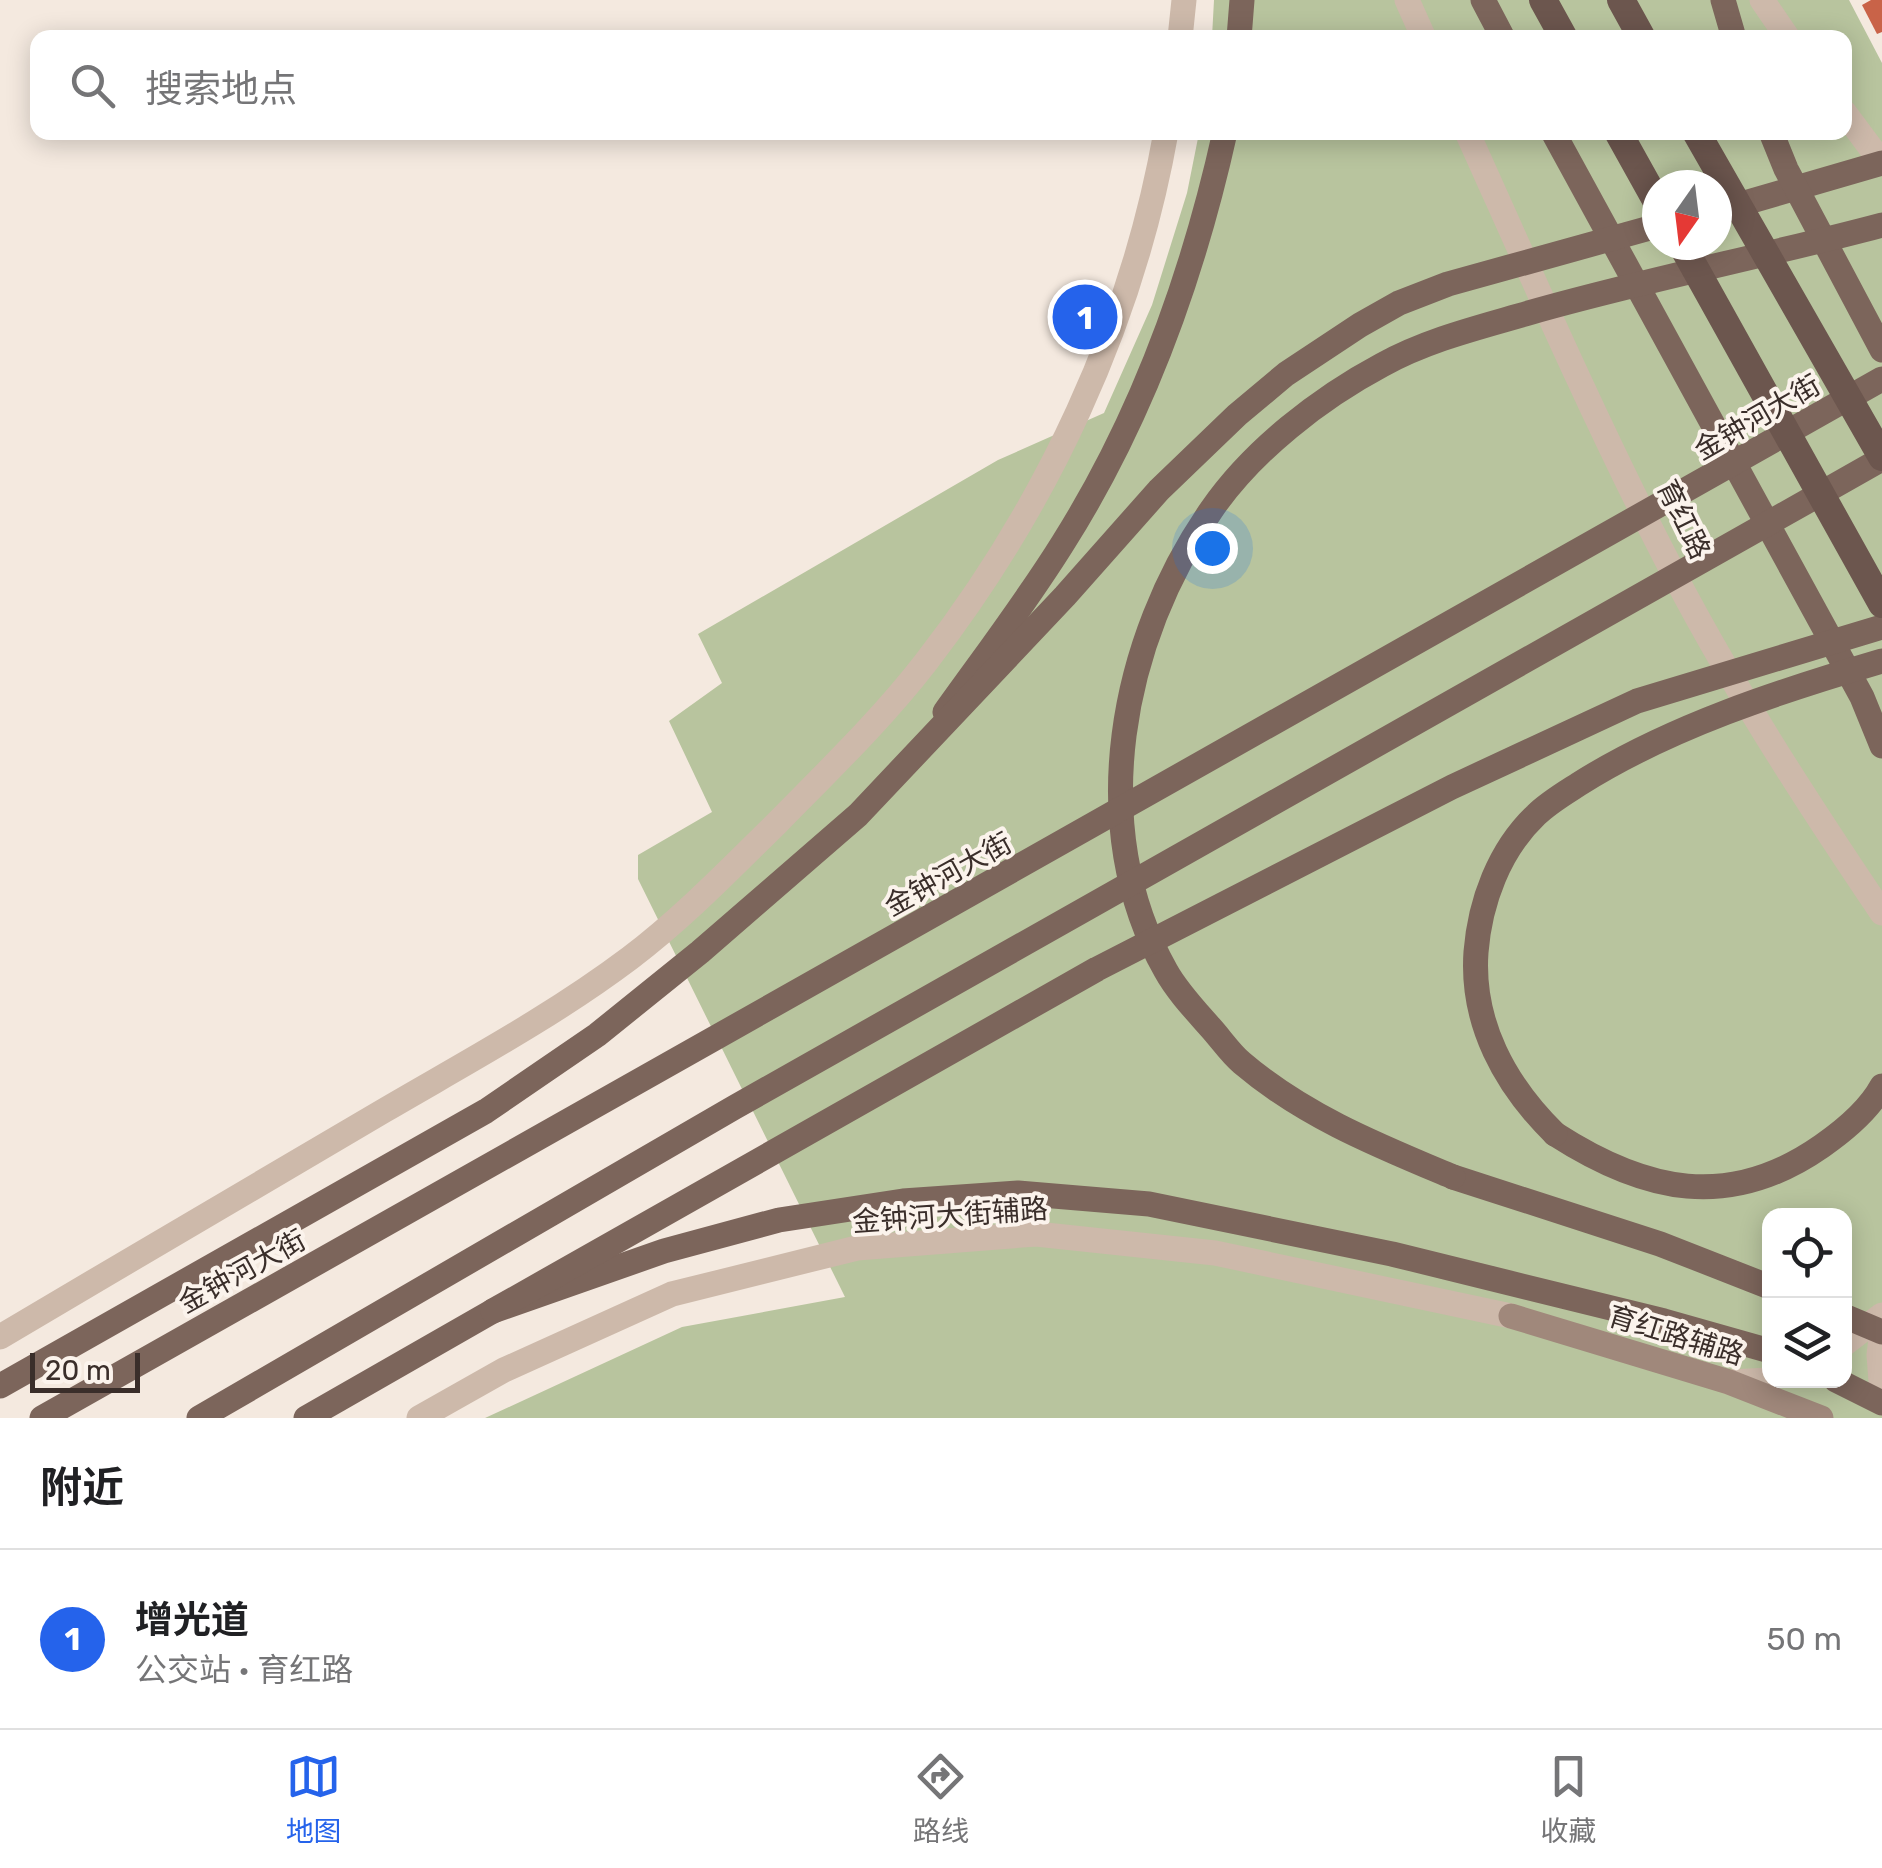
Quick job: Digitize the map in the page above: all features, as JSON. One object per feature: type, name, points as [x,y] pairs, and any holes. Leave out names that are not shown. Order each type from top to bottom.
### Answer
[{"type":"highway","points":[[1543,0],[1560,30]]},
{"type":"highway","points":[[1621,0],[1638,30]]},
{"type":"highway","points":[[1622,140],[1642,175]]},
{"type":"highway","points":[[1701,140],[1882,458]]},
{"type":"highway","points":[[1690,260],[1882,604]]},
{"type":"main road","points":[[1239,30],[1242,0]]},
{"type":"main road","points":[[1483,0],[1498,30]]},
{"type":"main road","points":[[1724,0],[1732,30]]},
{"type":"main road","points":[[920,746],[1064,542],[1114,453],[1185,284],[1223,140]]},
{"type":"main road","points":[[1557,140],[1862,696],[1882,746]]},
{"type":"main road","points":[[1775,140],[1882,350]]},
{"type":"main road","points":[[1732,207],[1882,164]]},
{"type":"main road","points":[[1762,1283],[1660,1244],[1453,1176],[1360,1138],[1294,1101],[1240,1062],[1167,972],[1138,910],[1126,855],[1122,808],[1126,731],[1132,684],[1144,643],[1174,572],[1214,506],[1278,439],[1344,388],[1407,352],[1460,332],[1589,296],[1882,225]]},
{"type":"main road","points":[[0,1386],[486,1112],[597,1035],[858,815],[1065,596],[1159,490],[1237,414],[1286,374],[1399,303],[1448,284],[1642,230]]},
{"type":"main road","name":"金钟河大街","points":[[42,1418],[1882,379]]},
{"type":"main road","points":[[199,1418],[735,1108],[1882,458]]},
{"type":"main road","points":[[306,1418],[1097,969],[1452,787],[1637,701],[1882,626]]},
{"type":"main road","points":[[1882,661],[1695,724],[1620,758],[1537,814],[1511,844],[1496,871],[1477,935],[1475,968],[1477,999],[1488,1036],[1506,1076],[1529,1108],[1568,1142],[1635,1177],[1669,1185],[1708,1186],[1758,1179],[1782,1171],[1845,1130],[1882,1086]]},
{"type":"main road","points":[[493,1310],[664,1251],[779,1220],[903,1201],[1018,1193],[1149,1204],[1392,1254],[1762,1349]]},
{"type":"main road","name":"育红路辅路","points":[[1511,1316],[1730,1382],[1820,1418]]},
{"type":"main road","points":[[1852,1319],[1882,1331]]},
{"type":"main road","points":[[1852,1388],[1882,1403]]},
{"type":"street","points":[[1181,30],[1184,0]]},
{"type":"street","points":[[1407,0],[1420,30]]},
{"type":"street","points":[[1762,0],[1783,30]]},
{"type":"street","points":[[1852,123],[1882,164]]},
{"type":"street","points":[[0,1337],[524,1028],[631,958],[708,890],[852,748],[926,662],[1038,492],[1088,394],[1129,279],[1164,140]]},
{"type":"street","name":"育红路","points":[[1471,140],[1662,552],[1814,812],[1882,913]]},
{"type":"street","name":"金钟河大街辅路","points":[[418,1418],[504,1370],[672,1294],[857,1248],[1036,1234],[1056,1236],[1215,1253],[1511,1316]]},
{"type":"street","points":[[1852,1338],[1882,1316]]},
{"type":"street","points":[[1882,1331],[1882,1394]]},
{"type":"street","points":[[1730,1382],[1762,1380]]},
{"type":"green space","points":[[1214,0],[1849,0],[1882,63],[1882,1418],[485,1418],[682,1327],[845,1297],[638,879],[638,855],[712,812],[669,721],[722,683],[698,634],[998,460],[1104,413],[1152,305],[1187,193],[1198,140],[1852,140],[1852,30],[1212,30]]},
{"type":"building","points":[[1882,0],[1882,32],[1877,34],[1862,5]]},
{"type":"place","name":"增光道","points":[[1085,317]]}]
